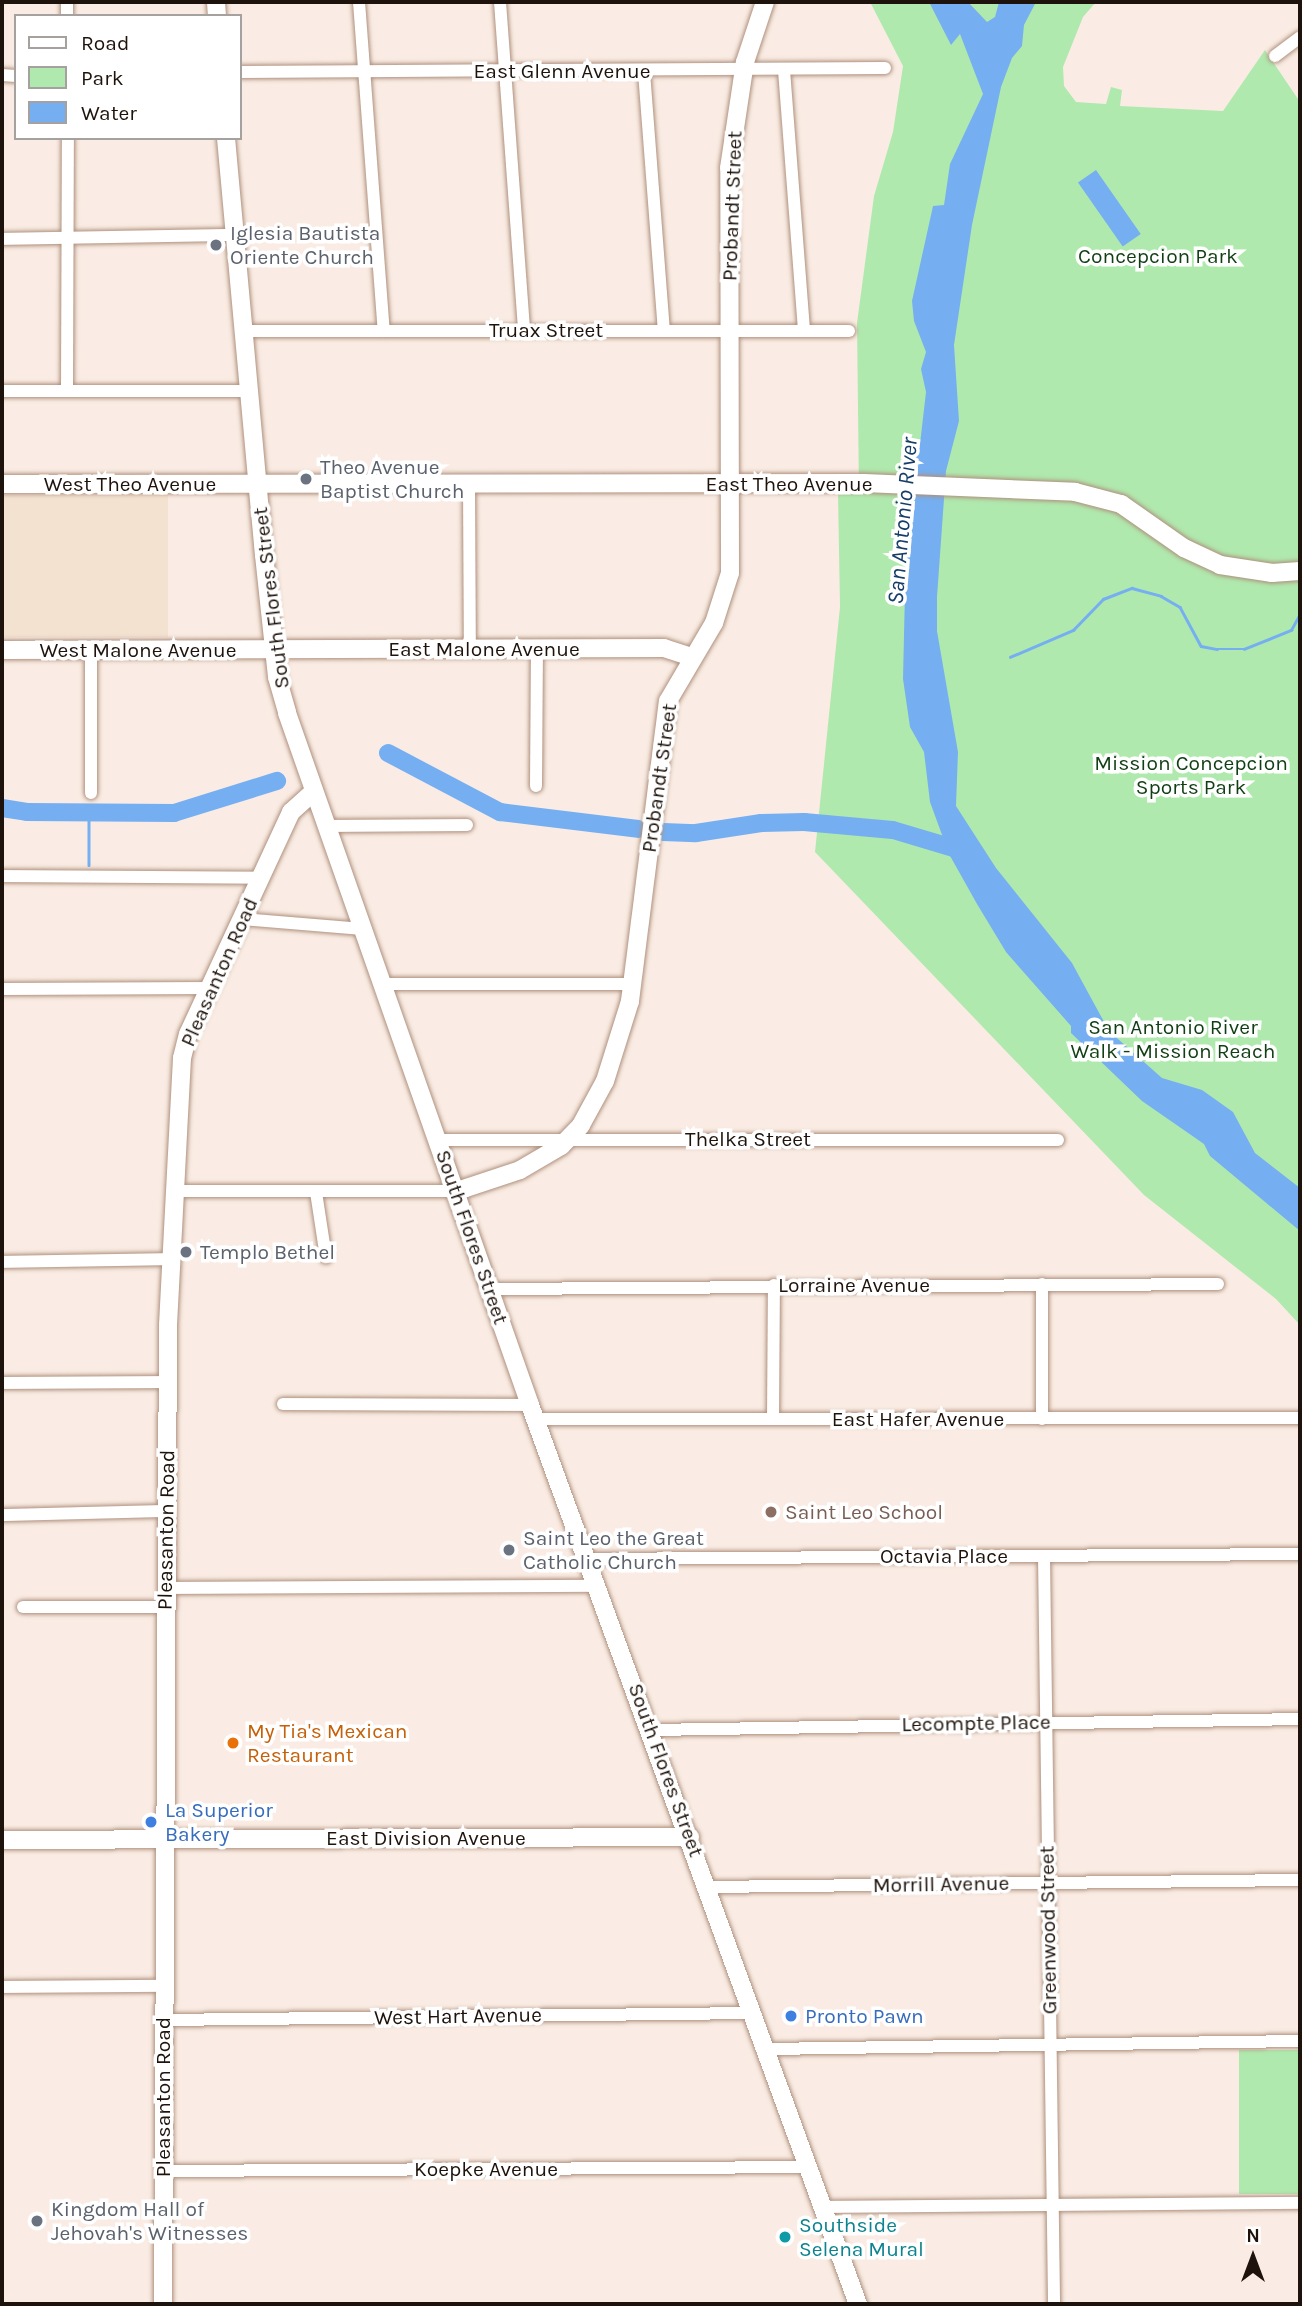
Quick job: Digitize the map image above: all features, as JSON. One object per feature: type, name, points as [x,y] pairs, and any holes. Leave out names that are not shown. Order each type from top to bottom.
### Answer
[{"type":"main road","name":"Probandt Street","points":[[457,1191],[520,1170],[568,1139],[589,1116],[605,1081],[634,984],[664,722],[674,687],[715,623],[726,594],[730,484],[729,179],[744,71],[765,2]]},
{"type":"main road","name":"South Flores Street","points":[[226,140],[274,650],[287,713],[533,1412],[652,1730],[858,2304]]},
{"type":"main road","name":"East Theo Avenue","points":[[257,483],[864,483],[1008,488],[1107,498],[1184,548],[1220,565],[1272,573],[1300,572]]},
{"type":"main road","name":"West Theo Avenue","points":[[2,484],[257,483]]},
{"type":"main road","name":"East Malone Avenue","points":[[274,650],[664,648],[692,657]]},
{"type":"main road","name":"West Malone Avenue","points":[[2,650],[274,650]]},
{"type":"main road","name":"Pleasanton Road","points":[[163,2304],[163,1839],[170,1259],[184,1048],[291,812],[314,791]]},
{"type":"main road","name":"East Division Avenue","points":[[2,1840],[690,1837]]},
{"type":"street","points":[[359,2],[384,331]]},
{"type":"street","points":[[500,2],[523,330]]},
{"type":"street","points":[[1275,56],[1300,37]]},
{"type":"street","name":"East Glenn Avenue","points":[[242,72],[644,72],[885,68]]},
{"type":"street","points":[[784,70],[804,330]]},
{"type":"street","points":[[644,72],[664,329]]},
{"type":"street","points":[[67,391],[68,140]]},
{"type":"street","points":[[2,239],[234,235]]},
{"type":"street","name":"Truax Street","points":[[242,331],[849,331]]},
{"type":"street","points":[[2,391],[249,391]]},
{"type":"street","points":[[469,484],[470,649]]},
{"type":"street","points":[[536,786],[537,648]]},
{"type":"street","points":[[91,650],[91,793]]},
{"type":"street","points":[[327,826],[467,825]]},
{"type":"street","points":[[2,876],[260,878]]},
{"type":"street","points":[[242,919],[363,929]]},
{"type":"street","points":[[382,984],[634,984]]},
{"type":"street","points":[[2,989],[209,988]]},
{"type":"street","name":"Thelka Street","points":[[438,1140],[1058,1140]]},
{"type":"street","points":[[175,1191],[457,1191]]},
{"type":"street","points":[[316,1192],[326,1257]]},
{"type":"street","points":[[2,1262],[170,1259]]},
{"type":"street","points":[[1042,1284],[1042,1419]]},
{"type":"street","name":"Lorraine Avenue","points":[[489,1289],[1218,1284]]},
{"type":"street","points":[[773,1419],[774,1285]]},
{"type":"street","points":[[2,1383],[168,1382]]},
{"type":"street","name":"East Hafer Avenue","points":[[283,1404],[773,1419],[1300,1418]]},
{"type":"street","points":[[2,1515],[167,1511]]},
{"type":"street","name":"Octavia Place","points":[[587,1559],[1300,1553]]},
{"type":"street","name":"Greenwood Street","points":[[1044,1556],[1054,2304]]},
{"type":"street","points":[[165,1588],[597,1586]]},
{"type":"street","points":[[23,1607],[165,1607]]},
{"type":"street","name":"Lecompte Place","points":[[652,1730],[1300,1719]]},
{"type":"street","name":"Morrill Avenue","points":[[708,1887],[1300,1880]]},
{"type":"street","points":[[2,1987],[163,1986]]},
{"type":"street","name":"West Hart Avenue","points":[[163,2020],[754,2013]]},
{"type":"street","points":[[767,2049],[1300,2041]]},
{"type":"street","name":"Koepke Avenue","points":[[163,2171],[809,2167]]},
{"type":"street","points":[[823,2207],[1300,2203]]},
{"type":"shaded area","points":[[2,495],[168,495],[168,637],[2,637]]},
{"type":"green space","points":[[870,2],[1096,2],[1083,17],[1063,67],[1064,86],[1076,102],[1106,104],[1111,87],[1122,90],[1120,106],[1223,111],[1265,50],[1300,102],[1300,1325],[1276,1299],[1144,1195],[815,852],[840,607],[838,494],[859,494],[857,323],[874,196],[893,132],[903,66]]},
{"type":"green space","points":[[1239,2050],[1300,2050],[1300,2194],[1239,2194]]},
{"type":"water","points":[[929,2],[968,2],[987,22],[995,17],[999,2],[1036,2],[1024,25],[1022,46],[1012,58],[1001,87],[972,225],[954,345],[959,421],[946,471],[937,631],[958,752],[956,806],[996,868],[1072,963],[1109,1031],[1162,1078],[1202,1090],[1233,1112],[1255,1153],[1300,1188],[1300,1231],[1210,1156],[1204,1144],[1142,1101],[1071,1033],[1071,1026],[1006,952],[949,854],[930,802],[924,752],[910,727],[903,679],[907,503],[916,474],[914,453],[920,444],[926,392],[921,369],[926,352],[914,321],[912,301],[933,206],[944,205],[950,164],[983,94],[960,34],[951,45]]},
{"type":"water","points":[[1096,170],[1141,234],[1123,247],[1078,183]]},
{"type":"waterway","points":[[1010,657],[1073,630],[1103,599],[1132,588],[1161,596],[1180,607],[1201,646],[1217,649],[1244,649],[1291,630],[1300,614]]},
{"type":"waterway","points":[[388,753],[500,812],[638,829]]},
{"type":"waterway","points":[[2,808],[27,812],[174,813],[277,781]]},
{"type":"waterway","points":[[89,813],[89,865]]},
{"type":"waterway","points":[[663,832],[696,833],[761,823],[804,822],[893,830],[970,853]]},
{"type":"place","name":"Iglesia Bautista Oriente Church","points":[[216,245]]},
{"type":"place","name":"Theo Avenue Baptist Church","points":[[306,479]]},
{"type":"place","name":"Templo Bethel","points":[[186,1252]]},
{"type":"place","name":"Saint Leo School","points":[[771,1512]]},
{"type":"place","name":"Saint Leo the Great Catholic Church","points":[[509,1550]]},
{"type":"place","name":"My Tia's Mexican Restaurant","points":[[233,1743]]},
{"type":"place","name":"La Superior Bakery","points":[[151,1822]]},
{"type":"place","name":"Pronto Pawn","points":[[791,2016]]},
{"type":"place","name":"Kingdom Hall of Jehovah's Witnesses","points":[[37,2221]]},
{"type":"place","name":"Southside Selena Mural","points":[[785,2237]]},
{"type":"park label","name":"Concepcion Park","points":[[1158,256]]},
{"type":"park label","name":"Mission Concepcion Sports Park","points":[[1191,775]]},
{"type":"park label","name":"San Antonio River Walk - Mission Reach","points":[[1173,1039]]},
{"type":"water label","name":"San Antonio River","points":[[903,521]]}]
